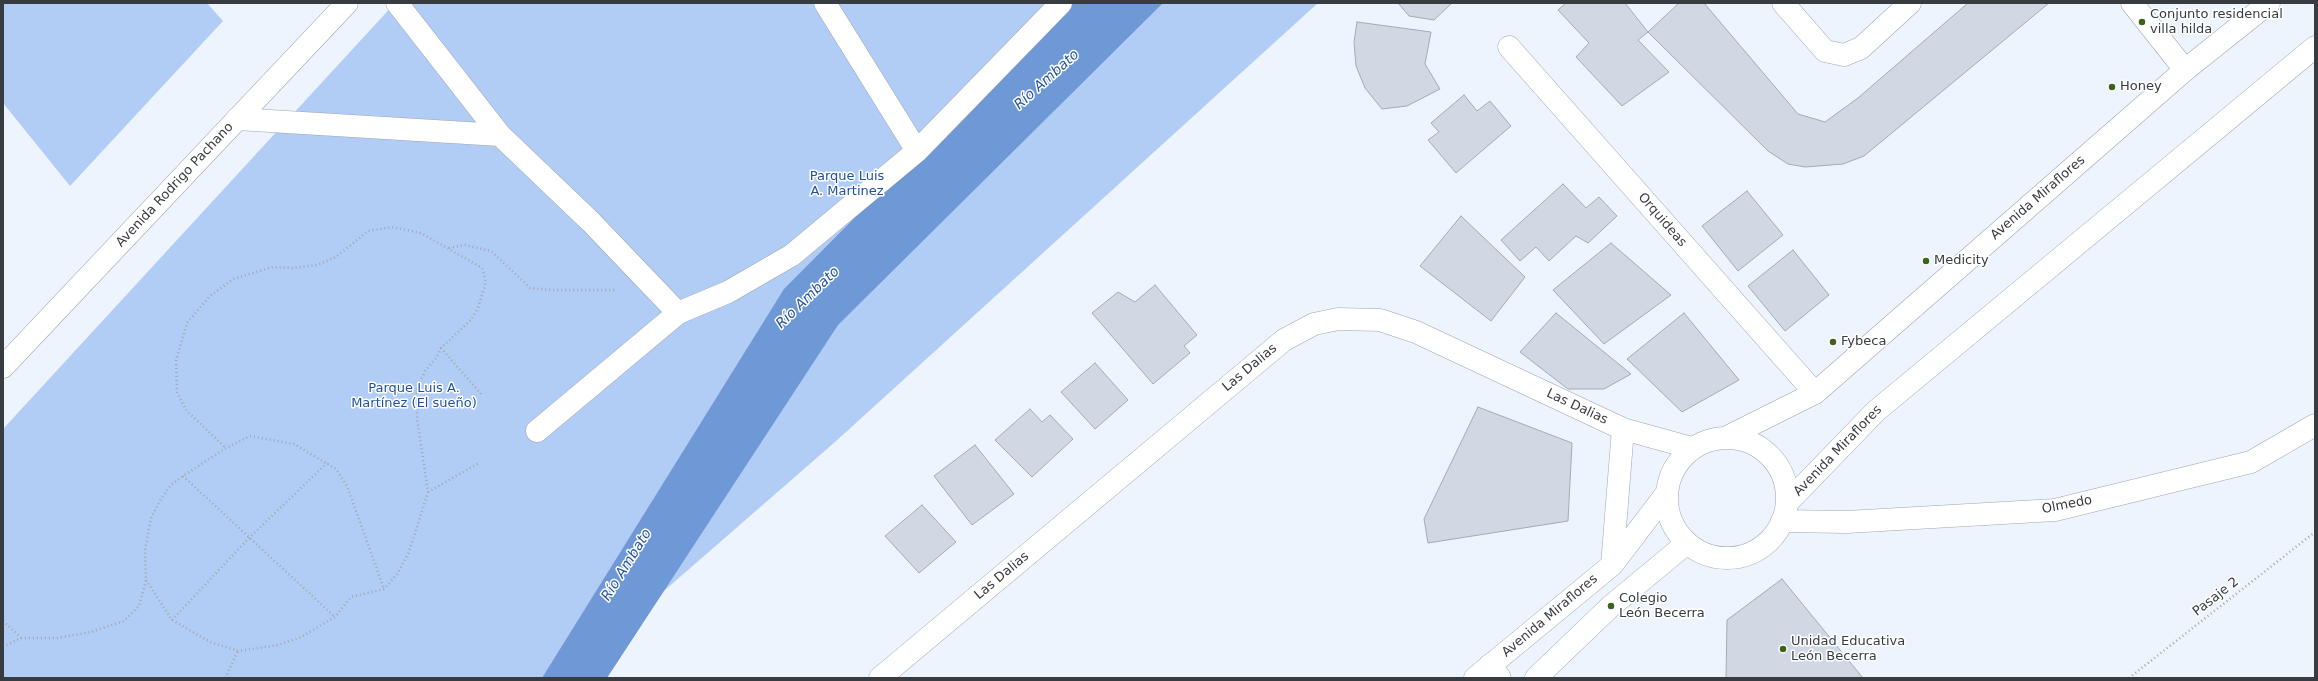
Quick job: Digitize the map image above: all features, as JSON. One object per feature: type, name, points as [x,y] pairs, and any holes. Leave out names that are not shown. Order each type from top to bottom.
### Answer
[{"type":"main road","name":"Avenida Rodrigo Pachano","points":[[3,368],[347,3]]},
{"type":"main road","points":[[397,3],[500,135],[591,222],[678,313]]},
{"type":"main road","points":[[825,3],[917,151]]},
{"type":"main road","points":[[537,431],[678,313],[728,292],[792,255],[917,151],[1061,3]]},
{"type":"main road","points":[[1783,3],[1825,50],[1844,56],[1861,48],[1910,3]]},
{"type":"main road","points":[[2132,3],[2185,70]]},
{"type":"main road","name":"Avenida Miraflores","points":[[1725,438],[1815,393],[2185,70],[2268,3]]},
{"type":"main road","name":"Orquideas","points":[[1509,47],[1815,393]]},
{"type":"main road","name":"Avenida Miraflores","points":[[1785,512],[1876,411],[2315,47]]},
{"type":"main road","points":[[237,119],[500,135]]},
{"type":"main road","name":"Las Dalias","points":[[880,678],[1284,340],[1314,324],[1338,319],[1380,320],[1416,332],[1623,429],[1692,448]]},
{"type":"main road","name":"Olmedo","points":[[1785,512],[1847,522],[2055,510],[2251,462],[2315,425]]},
{"type":"main road","points":[[1612,564],[1623,429]]},
{"type":"main road","points":[[1725,438],[1746,442],[1757,446],[1770,456],[1780,469],[1785,512],[1772,537],[1758,549],[1740,556],[1722,557],[1703,552],[1687,543],[1676,529],[1669,512],[1666,494],[1670,477],[1676,466],[1692,448],[1708,441],[1725,438]]},
{"type":"main road","name":"Avenida Miraflores","points":[[1489,674],[1612,564],[1666,494]]},
{"type":"main road","points":[[1536,678],[1611,606],[1687,543]]},
{"type":"path","points":[[146,580],[172,620],[210,642],[238,651],[278,645],[301,637],[335,617],[351,597],[384,589],[398,573],[409,552],[428,492],[417,418],[418,388],[425,371],[437,356],[441,348],[471,320],[486,282],[482,268],[421,233],[392,227],[368,231],[336,258],[317,265],[292,268],[273,267],[233,279],[210,296],[187,323],[176,360],[177,393],[187,411],[226,448]]},
{"type":"path","points":[[449,248],[465,245],[478,246],[491,251],[530,288],[551,290],[658,291]]},
{"type":"path","points":[[441,348],[482,395]]},
{"type":"path","points":[[3,646],[21,638],[57,638],[91,632],[124,621],[139,606],[146,580],[145,550],[151,518],[171,485],[226,448],[250,436],[294,444],[336,469],[347,486],[384,589]]},
{"type":"path","points":[[172,620],[248,539],[327,463]]},
{"type":"path","points":[[428,492],[479,463]]},
{"type":"path","points":[[183,476],[248,539],[335,617]]},
{"type":"path","name":"Pasaje 2","points":[[2129,678],[2315,532]]},
{"type":"path","points":[[3,621],[21,638]]},
{"type":"path","points":[[225,678],[238,651]]},
{"type":"green space","points":[[3,3],[207,3],[223,21],[70,186],[3,103]]},
{"type":"green space","name":"Parque Luis A. Martínez (El sueño)","points":[[395,3],[1318,3],[835,442],[564,678],[3,678],[3,429]]},
{"type":"water","name":"Río Ambato","points":[[1068,3],[1163,3],[838,325],[607,678],[542,678],[784,289]]},
{"type":"building","points":[[1398,3],[1452,3],[1434,20],[1409,16]]},
{"type":"building","points":[[1566,3],[1625,3],[1648,32],[1638,40],[1669,72],[1622,106],[1576,57],[1589,43],[1558,10]]},
{"type":"building","points":[[1679,3],[1704,3],[1798,114],[1825,122],[1858,98],[1968,3],[2049,3],[1864,156],[1843,164],[1805,167],[1788,164],[1768,151],[1648,32]]},
{"type":"building","points":[[1357,22],[1431,32],[1425,64],[1440,89],[1407,106],[1382,109],[1365,88],[1356,66],[1354,42]]},
{"type":"building","points":[[1464,95],[1477,111],[1490,101],[1511,126],[1456,173],[1428,140],[1439,132],[1431,123]]},
{"type":"building","points":[[1563,184],[1586,208],[1599,197],[1617,216],[1588,243],[1576,236],[1549,261],[1536,247],[1520,261],[1501,240]]},
{"type":"building","points":[[1747,191],[1783,235],[1738,271],[1702,226]]},
{"type":"building","points":[[1461,216],[1525,277],[1491,321],[1420,266]]},
{"type":"building","points":[[1611,243],[1671,295],[1604,344],[1553,290]]},
{"type":"building","points":[[1793,250],[1829,295],[1785,331],[1748,286]]},
{"type":"building","points":[[1155,285],[1197,335],[1184,346],[1190,353],[1153,384],[1092,313],[1118,292],[1135,302]]},
{"type":"building","points":[[1556,313],[1631,374],[1604,389],[1568,389],[1520,352]]},
{"type":"building","points":[[1684,313],[1739,380],[1682,412],[1627,359]]},
{"type":"building","points":[[1095,363],[1128,400],[1095,429],[1061,392]]},
{"type":"building","points":[[1478,407],[1572,443],[1568,521],[1428,543],[1424,519]]},
{"type":"building","points":[[1030,409],[1042,422],[1050,415],[1073,439],[1032,477],[995,440]]},
{"type":"building","points":[[975,445],[1014,494],[972,525],[934,476]]},
{"type":"building","points":[[922,505],[956,542],[919,573],[885,536]]},
{"type":"building","name":"Unidad Educativa León Becerra","points":[[1782,579],[1863,678],[1726,678],[1727,620]]},
{"type":"place","name":"Conjunto residencial villa hilda","points":[[2142,22]]},
{"type":"place","name":"Honey","points":[[2112,87]]},
{"type":"place","name":"Medicity","points":[[1926,261]]},
{"type":"place","name":"Fybeca","points":[[1833,342]]},
{"type":"place","name":"Colegio León Becerra","points":[[1611,606]]},
{"type":"place","name":"Unidad Educativa León Becerra","points":[[1783,649]]},
{"type":"park label","name":"Parque Luis A. Martinez","points":[[847,184]]}]
